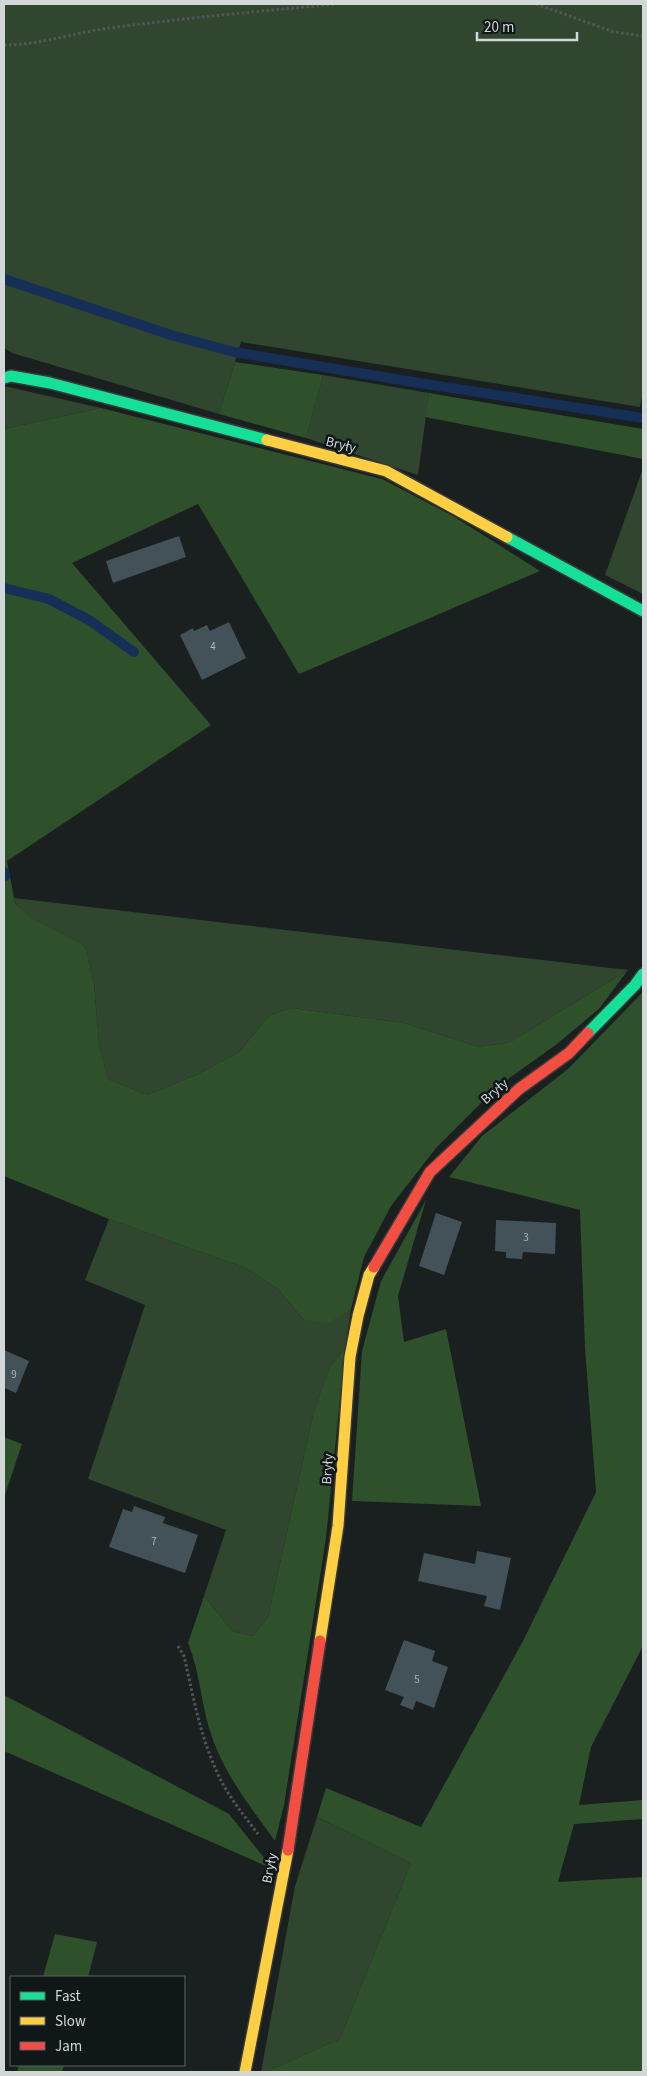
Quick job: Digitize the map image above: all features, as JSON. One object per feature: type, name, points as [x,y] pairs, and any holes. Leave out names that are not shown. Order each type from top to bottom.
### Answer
[{"type":"street","name":"Bryły","points":[[4,378],[11,376],[50,383],[386,471],[643,611]]},
{"type":"street","name":"Bryły","points":[[245,2072],[286,1863],[338,1526],[350,1358],[358,1316],[369,1275],[430,1172],[519,1089],[569,1053],[635,985],[643,974]]},
{"type":"path","points":[[4,45],[18,45],[85,32],[178,19],[337,4]]},
{"type":"path","points":[[536,4],[614,32],[643,36]]},
{"type":"path","points":[[178,1646],[184,1656],[203,1736],[217,1773],[237,1807],[260,1837],[286,1863]]},
{"type":"green space","points":[[4,4],[643,4],[643,391],[640,407],[241,342],[219,414],[12,353],[4,348]]},
{"type":"green space","points":[[235,362],[323,375],[306,438],[219,414]]},
{"type":"green space","points":[[323,375],[429,393],[418,475],[306,438]]},
{"type":"green space","points":[[4,386],[101,408],[4,429]]},
{"type":"green space","points":[[429,393],[643,429],[643,459],[425,417]]},
{"type":"green space","points":[[101,408],[382,479],[453,516],[540,571],[299,674],[198,504],[72,563],[211,725],[7,861],[15,903],[29,917],[85,946],[94,983],[99,1044],[108,1079],[147,1095],[196,1075],[238,1053],[270,1015],[292,1008],[404,1023],[479,1047],[510,1042],[628,970],[599,1009],[557,1044],[497,1087],[436,1148],[391,1206],[364,1257],[351,1309],[328,1323],[304,1320],[278,1289],[246,1268],[109,1219],[4,1176],[4,429]]},
{"type":"green space","points":[[643,468],[643,594],[605,575]]},
{"type":"green space","points":[[14,898],[628,970],[510,1042],[479,1047],[404,1023],[292,1008],[270,1015],[238,1053],[196,1075],[147,1095],[108,1079],[99,1044],[94,983],[85,946],[33,920],[17,906]]},
{"type":"green space","points":[[643,992],[643,1646],[591,1747],[579,1805],[643,1800],[643,1819],[574,1824],[558,1882],[643,1877],[643,2072],[266,2072],[340,2039],[411,1863],[317,1817],[326,1788],[421,1827],[523,1641],[596,1492],[585,1348],[580,1210],[449,1177],[482,1136],[568,1069]]},
{"type":"green space","points":[[426,1200],[398,1296],[404,1342],[446,1329],[481,1506],[352,1501],[362,1351],[381,1281]]},
{"type":"green space","points":[[109,1219],[246,1268],[278,1289],[304,1320],[351,1309],[345,1348],[329,1368],[314,1411],[268,1617],[253,1636],[232,1631],[204,1596],[226,1530],[88,1479],[145,1305],[85,1280]]},
{"type":"green space","points":[[345,1348],[326,1538],[284,1805],[275,1841],[241,1793],[219,1754],[209,1728],[196,1667],[188,1643],[204,1596],[232,1631],[253,1636],[268,1617],[314,1411],[329,1368]]},
{"type":"green space","points":[[4,1437],[22,1444],[4,1498]]},
{"type":"green space","points":[[4,1695],[229,1814],[273,1869],[4,1751]]},
{"type":"green space","points":[[317,1817],[411,1863],[340,2039],[266,2072],[261,2072],[295,1886]]},
{"type":"green space","points":[[55,1934],[97,1942],[88,1976],[43,1976]]},
{"type":"green space","points":[[19,2066],[64,2066],[62,2072],[17,2072]]},
{"type":"building","points":[[179,536],[186,557],[113,583],[106,561]]},
{"type":"building","points":[[229,622],[246,658],[202,680],[180,635],[193,628],[194,631],[207,625],[210,631]]},
{"type":"building","points":[[436,1213],[462,1222],[444,1275],[419,1266]]},
{"type":"building","points":[[496,1220],[556,1223],[555,1254],[523,1252],[522,1259],[506,1258],[506,1252],[495,1251]]},
{"type":"building","points":[[4,1350],[29,1361],[16,1393],[4,1388]]},
{"type":"building","points":[[134,1506],[165,1517],[163,1523],[198,1535],[185,1573],[109,1547],[123,1509],[132,1512]]},
{"type":"building","points":[[477,1551],[511,1558],[500,1610],[484,1606],[487,1596],[418,1581],[424,1553],[475,1564]]},
{"type":"building","points":[[404,1640],[435,1651],[432,1661],[448,1667],[434,1708],[416,1701],[413,1710],[400,1705],[404,1697],[385,1690]]},
{"type":"waterway","points":[[4,279],[171,335],[234,352],[643,418]]},
{"type":"waterway","points":[[4,588],[49,599],[89,620],[134,652]]},
{"type":"waterway","points":[[4,872],[5,876]]},
{"type":"traffic: fast","points":[[4,378],[11,376],[50,383],[267,440]]},
{"type":"traffic: fast","points":[[507,537],[643,611]]},
{"type":"traffic: fast","points":[[588,1033],[635,985],[643,974]]},
{"type":"traffic: slow","points":[[267,440],[386,471],[507,537]]},
{"type":"traffic: slow","points":[[320,1641],[338,1526],[350,1357],[358,1316],[369,1275],[374,1267]]},
{"type":"traffic: slow","points":[[245,2072],[288,1850]]},
{"type":"traffic: jam","points":[[374,1267],[430,1172],[519,1089],[569,1053],[588,1033]]},
{"type":"traffic: jam","points":[[288,1850],[320,1641]]}]
